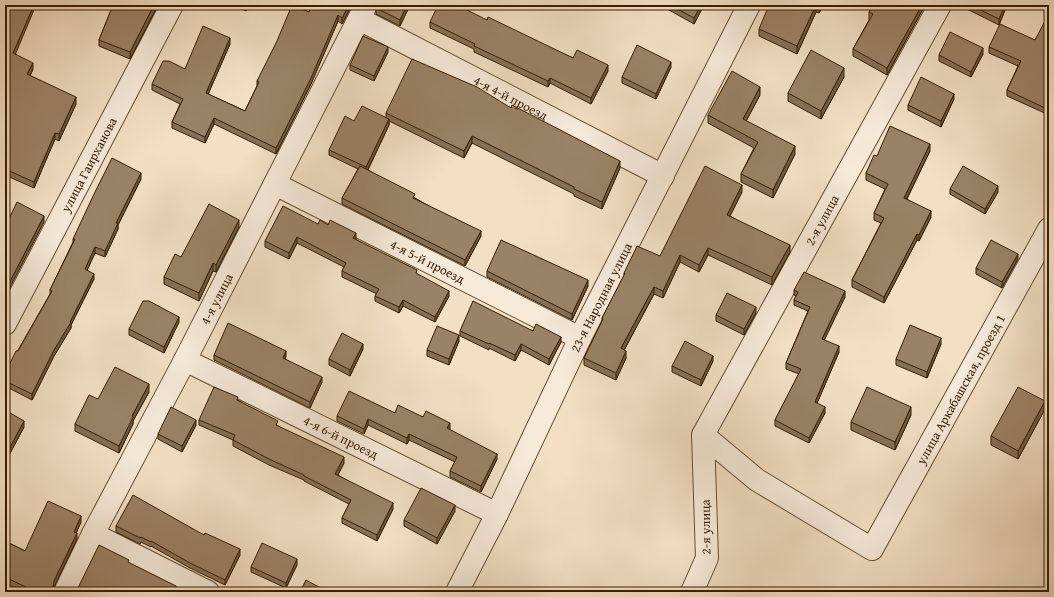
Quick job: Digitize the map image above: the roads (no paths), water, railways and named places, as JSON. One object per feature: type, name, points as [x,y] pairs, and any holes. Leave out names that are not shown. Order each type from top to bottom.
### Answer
[{"type":"street","name":"улица Гаирханова","points":[[5,324],[172,5]]},
{"type":"street","name":"23-я Народная улица","points":[[457,592],[497,514],[580,338],[749,5]]},
{"type":"street","name":"2-я улица","points":[[692,592],[707,558],[703,435],[940,5]]},
{"type":"street","name":"4-я 4-й проезд","points":[[362,12],[663,176]]},
{"type":"street","name":"4-я улица","points":[[65,592],[93,534],[185,360],[362,12]]},
{"type":"street","name":"4-я 5-й проезд","points":[[275,184],[580,338]]},
{"type":"street","name":"улица Аркабашская, проезд 1","points":[[703,435],[757,480],[872,549],[1049,229]]},
{"type":"street","name":"4-я 6-й проезд","points":[[185,360],[497,514]]},
{"type":"street","points":[[93,534],[208,592]]}]
